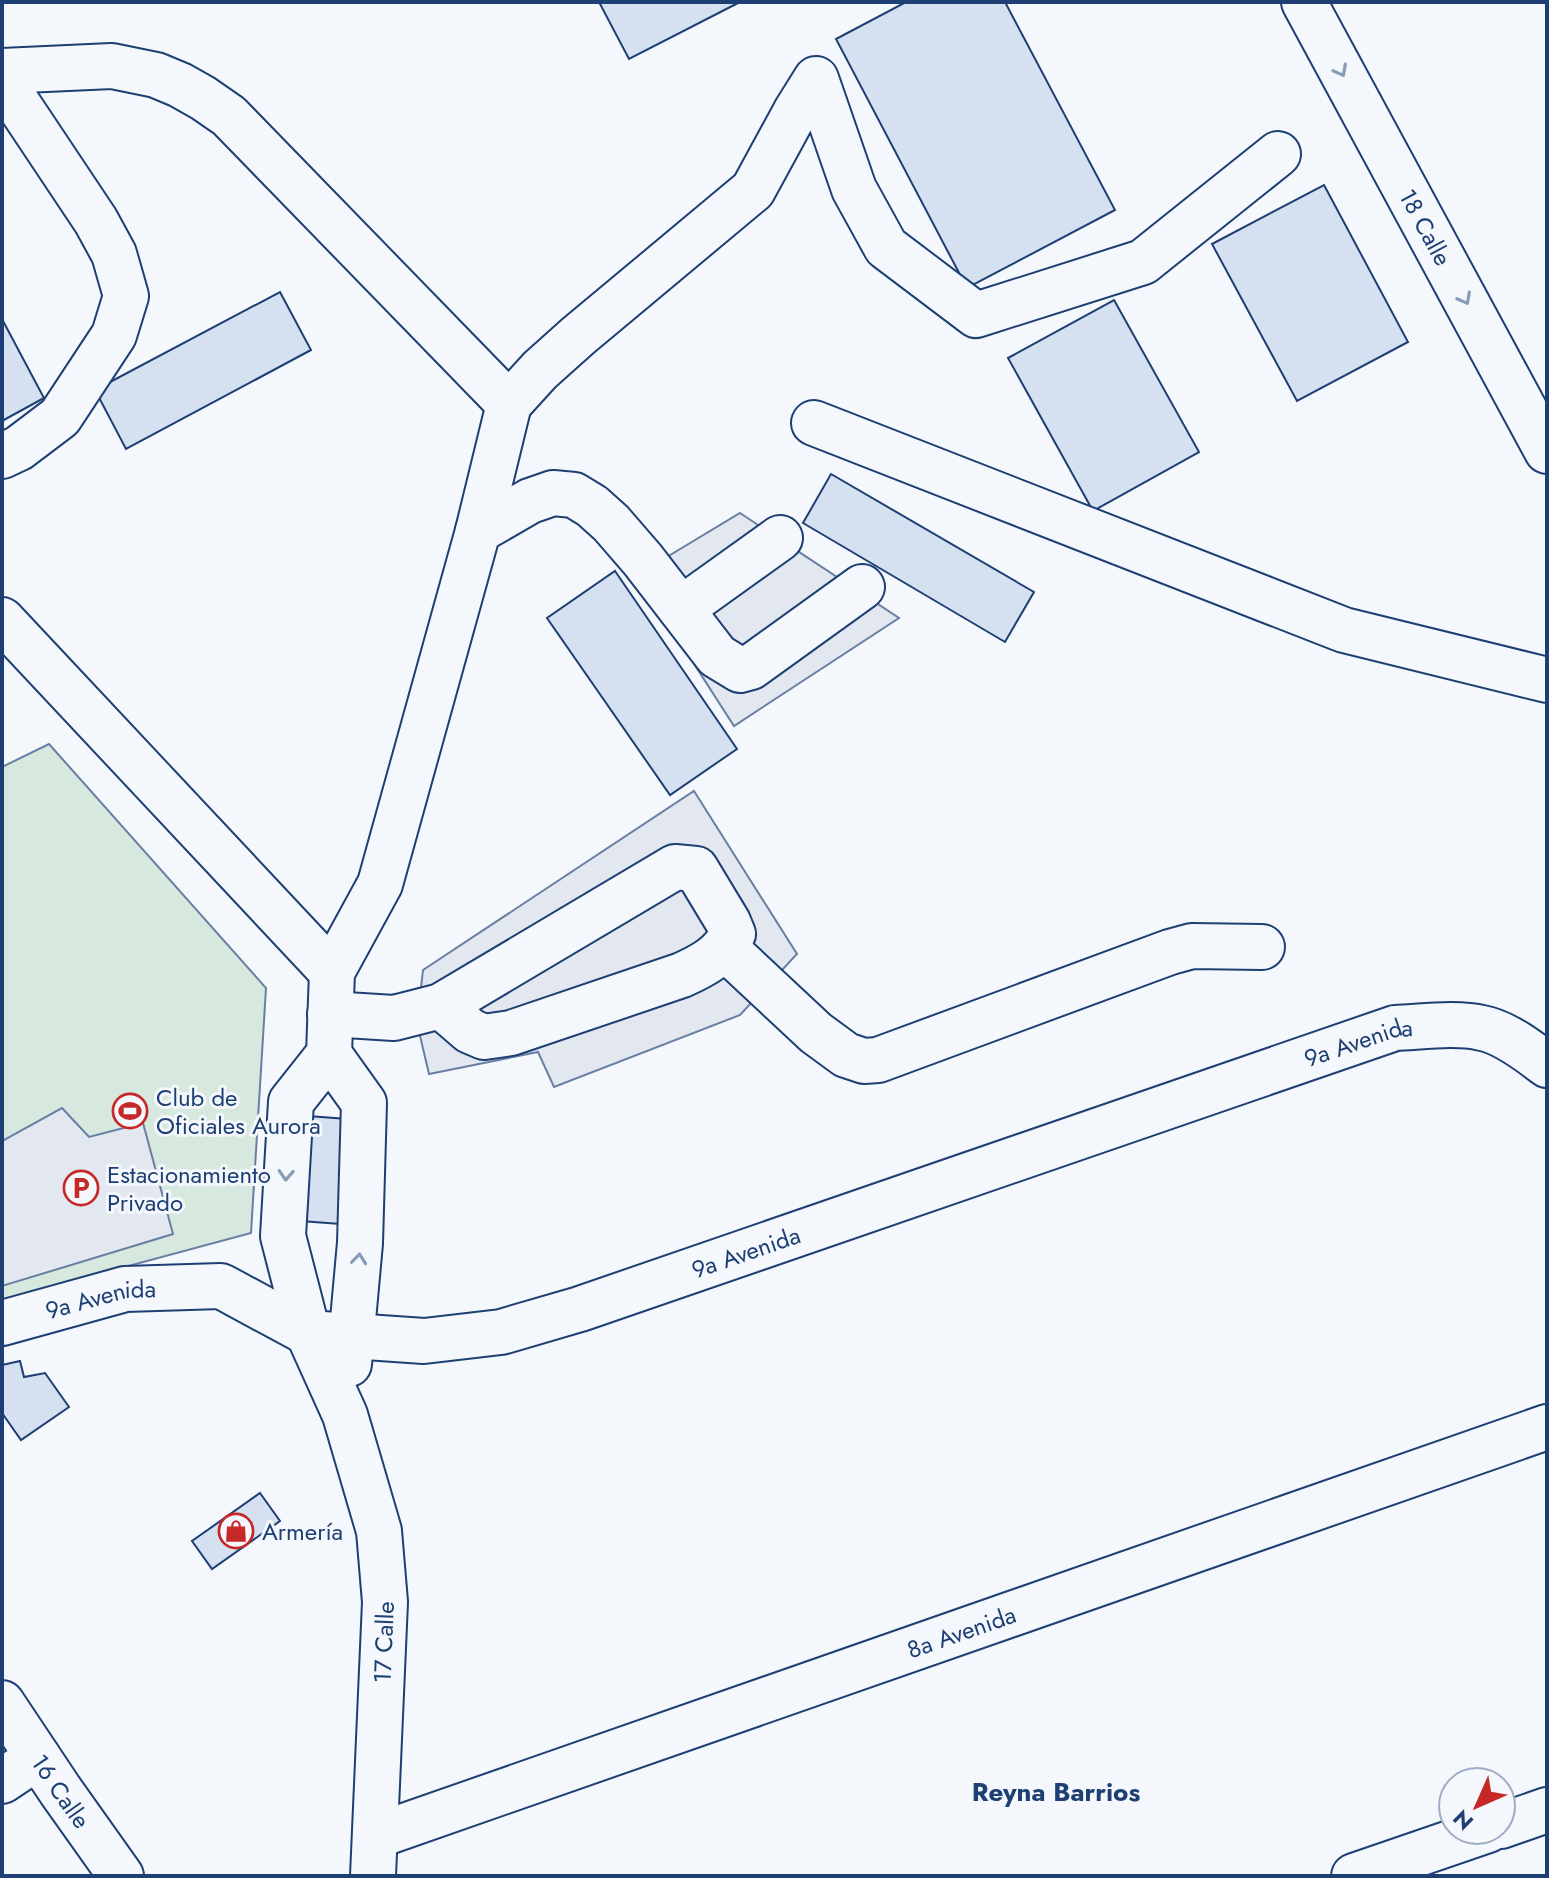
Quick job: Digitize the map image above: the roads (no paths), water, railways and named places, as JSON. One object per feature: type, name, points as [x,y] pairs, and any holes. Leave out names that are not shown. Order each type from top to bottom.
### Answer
[{"type":"street","name":"18 Calle","points":[[1304,2],[1547,451]]},
{"type":"street","points":[[2,71],[112,66],[156,75],[203,98],[229,116],[509,404],[568,345],[753,190],[816,79],[854,189],[886,247],[976,315],[1143,262],[1278,154]]},
{"type":"street","points":[[2,80],[96,221],[114,254],[126,296],[114,335],[60,417],[19,448],[2,456]]},
{"type":"street","name":"17 Calle","points":[[374,1856],[385,1602],[379,1531],[345,1415],[308,1333],[283,1236],[291,1102],[330,1013],[380,884],[478,531],[509,404]]},
{"type":"street","points":[[814,423],[1344,630],[1547,680]]},
{"type":"street","points":[[478,531],[530,501],[553,493],[574,495],[611,523],[717,656],[740,670],[751,667],[862,587]]},
{"type":"street","points":[[681,609],[780,538]]},
{"type":"street","name":"17 Calle","points":[[2,620],[330,1013],[364,1103],[360,1243],[345,1415]]},
{"type":"street","points":[[330,1013],[394,1018],[441,1006],[675,867],[696,869],[712,892],[733,934],[725,948],[709,962],[682,975],[511,1033],[484,1037],[470,1031],[441,1006]]},
{"type":"street","points":[[725,948],[816,1033],[846,1055],[864,1061],[878,1060],[1170,952],[1192,946],[1262,947]]},
{"type":"street","name":"9a Avenida","points":[[2,1323],[125,1289],[221,1286],[308,1333],[424,1341],[501,1332],[580,1309],[1395,1028],[1483,1028],[1522,1045],[1547,1065]]},
{"type":"street","name":"8a Avenida","points":[[374,1856],[1547,1427]]},
{"type":"street","name":"16 Calle","points":[[2,1703],[121,1876]]},
{"type":"street","points":[[2,1781],[38,1757]]},
{"type":"street","points":[[1517,1820],[1547,1810]]},
{"type":"street","points":[[1354,1876],[1441,1846]]},
{"type":"place","name":"Club de Oficiales Aurora","points":[[130,1111]]},
{"type":"place","name":"Estacionamiento Privado","points":[[81,1188]]},
{"type":"place","name":"Armería","points":[[236,1531]]},
{"type":"district","name":"Reyna Barrios","points":[[1056,1792]]}]
